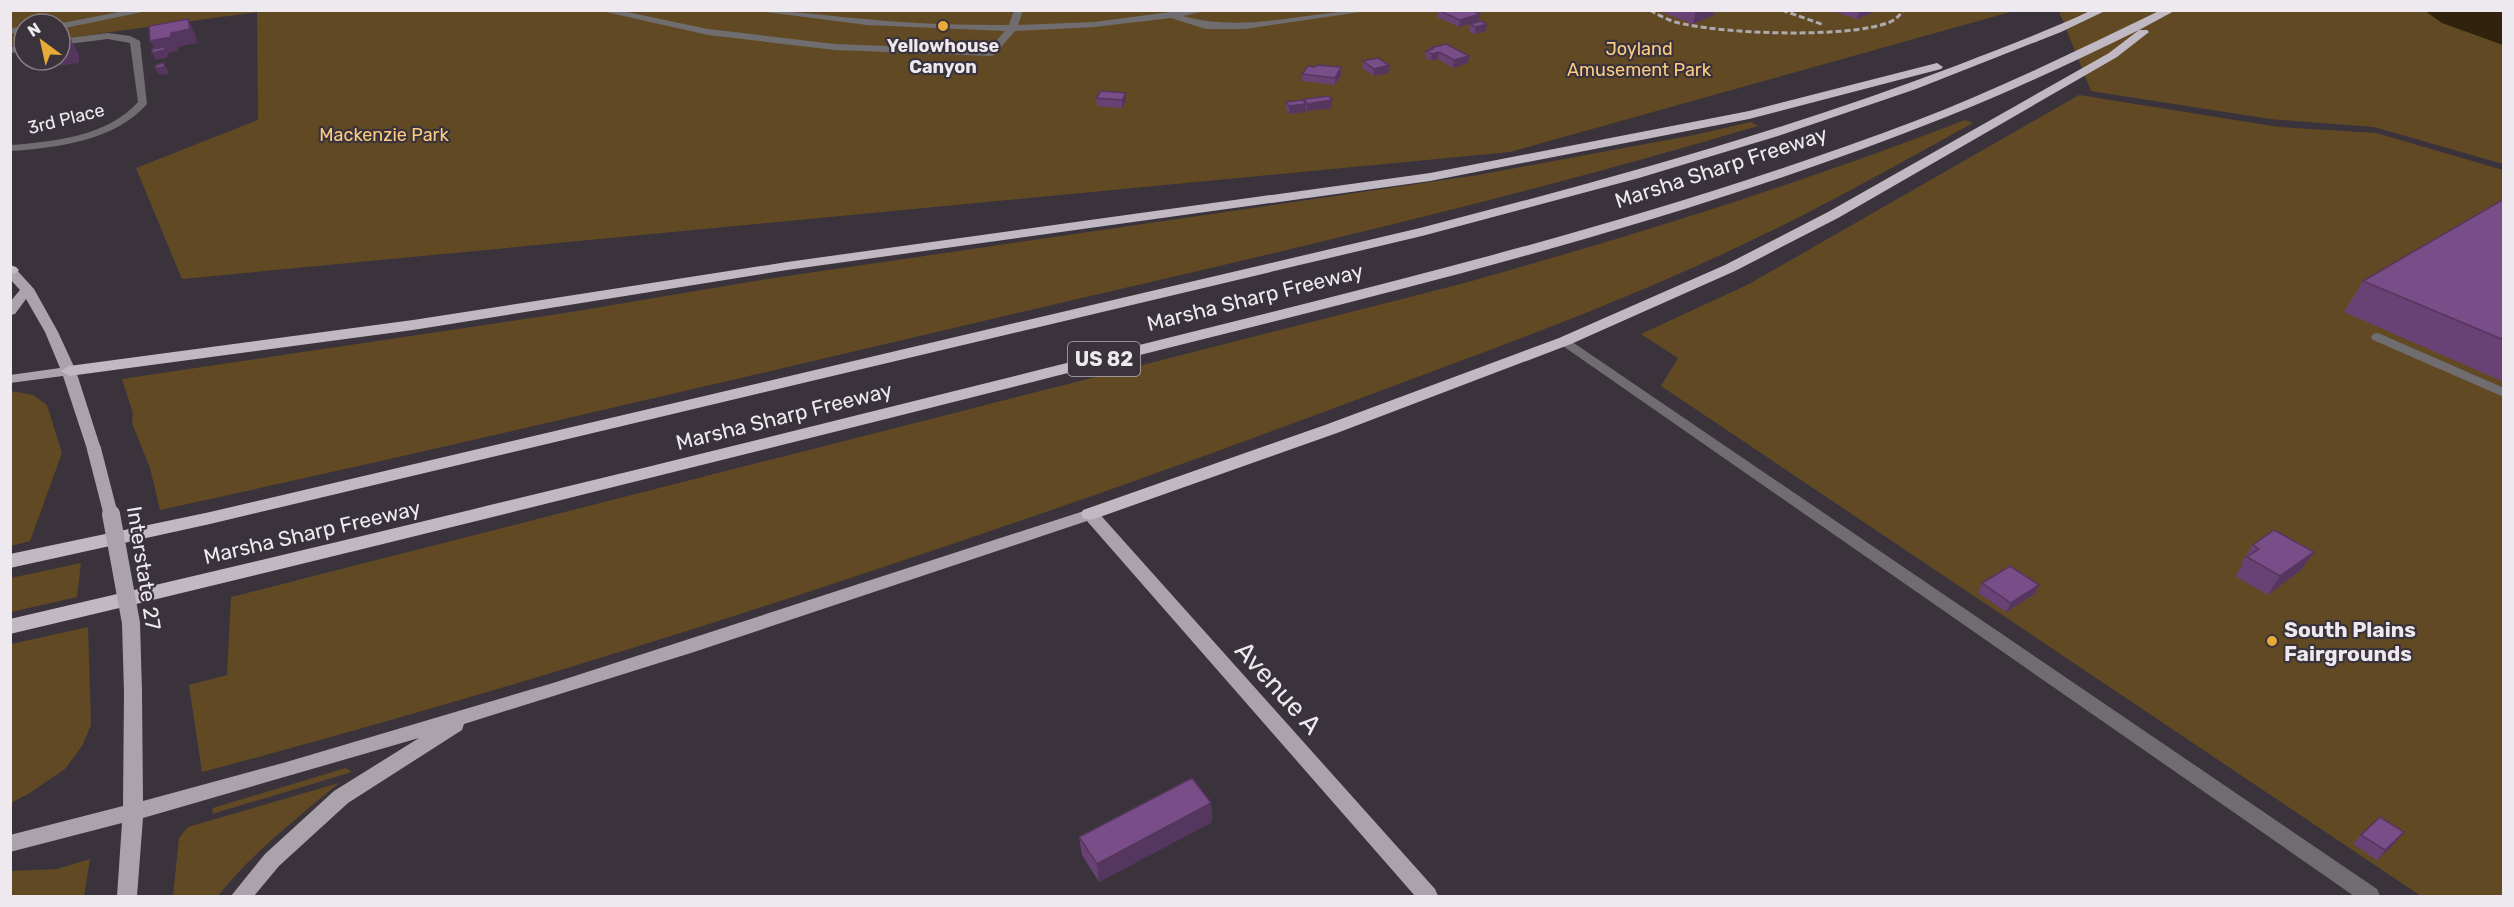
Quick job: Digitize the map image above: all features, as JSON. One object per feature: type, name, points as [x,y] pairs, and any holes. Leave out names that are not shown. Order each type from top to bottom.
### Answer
[{"type":"highway","name":"US 82","points":[[2009,49],[2102,10]]},
{"type":"highway","points":[[1090,514],[1331,429],[1565,341],[1730,268],[1833,215],[2113,55],[2171,10]]},
{"type":"highway","name":"Marsha Sharp Freeway","points":[[10,627],[338,550],[1220,330],[1465,268],[1635,220],[1772,176],[1917,124],[2028,78],[2171,10]]},
{"type":"highway","points":[[69,371],[413,325],[787,266],[1430,177],[1749,115],[2009,49]]},
{"type":"highway","name":"Marsha Sharp Freeway","points":[[10,561],[222,515],[1422,232],[1587,189],[1755,141],[1901,92],[2009,49]]},
{"type":"main road","name":"Interstate 27","points":[[11,270],[28,289],[55,335],[94,449],[115,526],[132,625],[133,814],[127,897]]},
{"type":"main road","points":[[10,311],[28,289]]},
{"type":"main road","points":[[10,379],[69,371]]},
{"type":"main road","points":[[10,844],[133,814],[471,714],[838,599],[1090,514]]},
{"type":"main road","name":"Avenue A","points":[[1090,514],[1428,897]]},
{"type":"main road","points":[[241,897],[272,860],[340,797],[471,714]]},
{"type":"street","points":[[72,24],[148,10]]},
{"type":"street","points":[[601,10],[708,32],[859,48],[991,53],[1012,28],[1019,10]]},
{"type":"street","points":[[755,10],[913,26],[1012,28],[1090,26],[1206,10]]},
{"type":"street","points":[[1172,16],[1206,26],[1245,26],[1370,10]]},
{"type":"street","name":"3rd Place","points":[[10,148],[62,141],[113,126],[138,110],[143,102],[135,40],[108,36],[72,40]]},
{"type":"street","points":[[2378,337],[2504,393]]},
{"type":"street","points":[[1565,341],[2370,897]]},
{"type":"green space","name":"Mackenzie Park","points":[[10,11],[2014,11],[1510,152],[182,279],[136,168],[258,120],[257,12],[72,37],[72,12],[12,12],[11,46]]},
{"type":"green space","points":[[2059,11],[2503,11],[2503,164],[2374,127],[2270,119],[2091,91]]},
{"type":"green space","name":"South Plains Fairgrounds","points":[[2079,95],[2279,127],[2376,133],[2503,170],[2503,896],[2421,896],[1661,386],[1678,358],[1641,334],[1749,284]]},
{"type":"green space","points":[[1965,120],[1973,123],[1803,215],[1702,264],[1567,320],[1299,421],[1037,515],[726,619],[412,714],[202,772],[189,685],[227,675],[231,597],[1461,284],[1715,208],[1841,166]]},
{"type":"green space","points":[[1751,122],[1758,126],[1666,153],[1387,226],[587,414],[160,510],[150,468],[132,423],[133,413],[122,379],[565,313],[767,279],[1478,175],[1694,135]]},
{"type":"green space","points":[[11,391],[33,395],[47,405],[62,453],[30,541],[11,546]]},
{"type":"green space","points":[[81,563],[77,597],[11,612],[11,578]]},
{"type":"green space","points":[[88,627],[91,725],[82,746],[65,769],[11,803],[11,644]]},
{"type":"green space","points":[[346,768],[352,772],[212,814],[213,808]]},
{"type":"green space","points":[[339,783],[260,850],[218,896],[173,896],[179,838],[188,827]]},
{"type":"green space","points":[[90,859],[84,896],[11,896],[11,871],[57,869]]},
{"type":"shaded area","points":[[2425,11],[2503,11],[2503,45],[2442,23]]},
{"type":"building","points":[[1438,10],[1472,10],[1480,14],[1460,20]]},
{"type":"building","points":[[188,19],[190,29],[171,33],[171,37],[150,41],[149,26]]},
{"type":"building","points":[[1481,21],[1487,24],[1476,27],[1470,24]]},
{"type":"building","points":[[1446,44],[1469,56],[1454,60],[1439,52],[1432,54],[1426,51]]},
{"type":"building","points":[[165,47],[165,50],[152,53],[152,49]]},
{"type":"building","points":[[1378,58],[1389,65],[1374,69],[1363,61]]},
{"type":"building","points":[[164,63],[164,67],[155,68],[156,65]]},
{"type":"building","points":[[1308,66],[1341,67],[1335,78],[1302,74]]},
{"type":"building","points":[[1101,91],[1126,93],[1122,100],[1096,98]]},
{"type":"building","points":[[1329,96],[1332,100],[1307,104],[1304,99]]},
{"type":"building","points":[[1303,100],[1306,104],[1289,106],[1286,102]]},
{"type":"building","points":[[2504,199],[2504,340],[2363,281]]},
{"type":"building","points":[[2274,530],[2314,552],[2280,576],[2247,557],[2259,549],[2253,545]]},
{"type":"building","points":[[2010,566],[2039,585],[2011,603],[1982,583]]},
{"type":"building","points":[[1192,778],[1211,803],[1097,864],[1079,837]]},
{"type":"building","points":[[2380,817],[2404,832],[2385,850],[2361,835]]},
{"type":"railway","points":[[1650,10],[1672,21],[1695,26],[1783,33],[1845,31],[1871,27],[1890,22],[1904,10]]},
{"type":"railway","points":[[1782,10],[1824,25]]},
{"type":"place","name":"Yellowhouse Canyon","points":[[943,26]]},
{"type":"place","name":"South Plains Fairgrounds","points":[[2272,641]]},
{"type":"park label","name":"Joyland Amusement Park","points":[[1639,59]]}]
